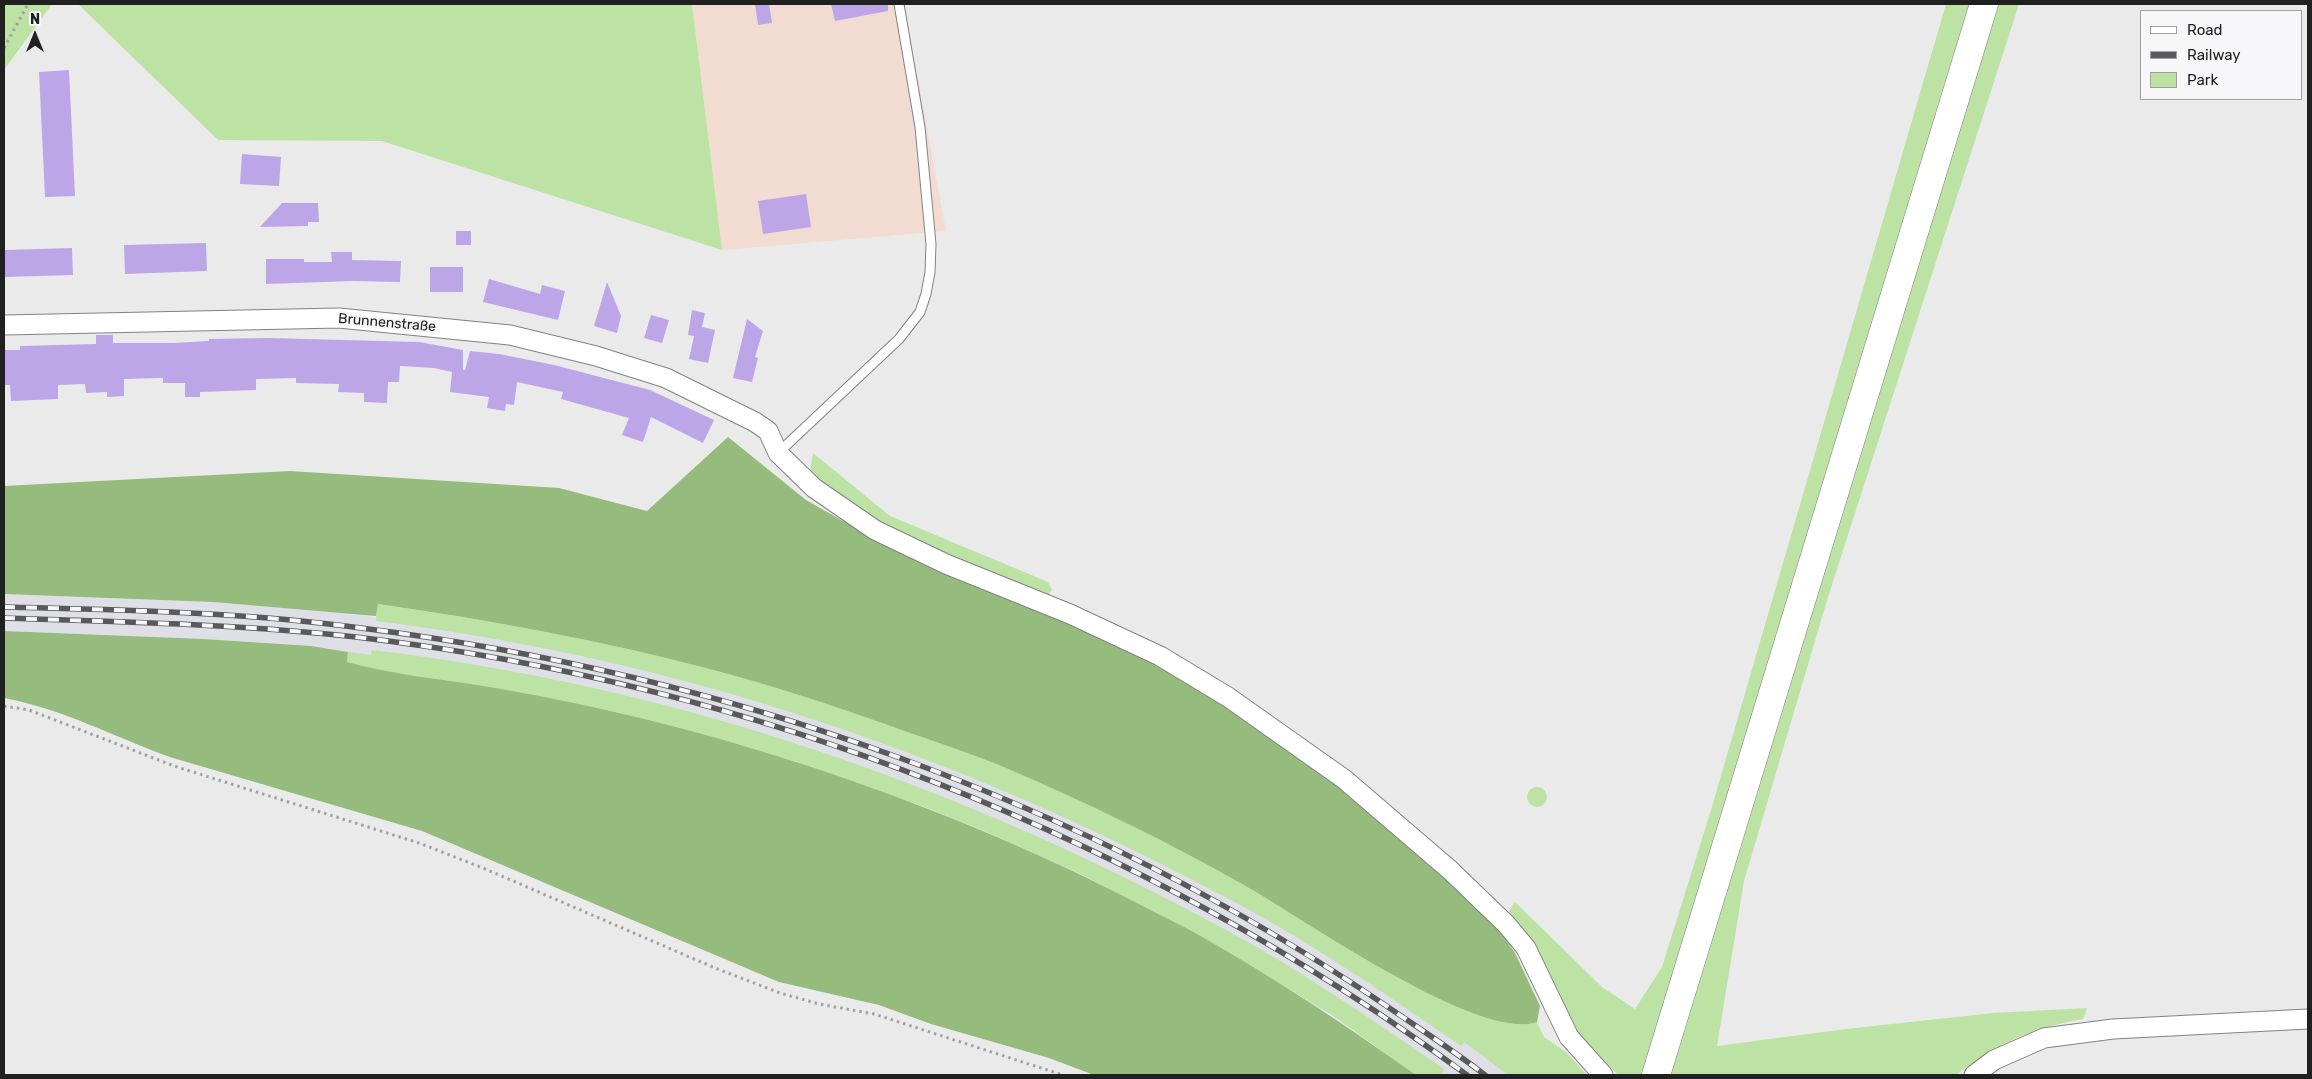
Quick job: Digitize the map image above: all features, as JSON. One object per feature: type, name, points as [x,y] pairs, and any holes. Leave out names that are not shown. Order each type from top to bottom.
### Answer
[{"type":"highway","points":[[1658,1070],[1984,4]]},
{"type":"street","name":"Brunnenstraße","points":[[4,325],[339,318],[510,335],[596,356],[666,378],[768,430],[778,453]]},
{"type":"street","points":[[778,453],[814,488],[875,530],[946,564],[1070,614],[1160,656],[1228,697],[1344,779],[1436,858],[1506,924],[1526,948],[1569,1037],[1603,1075]]},
{"type":"street","points":[[1974,1075],[1994,1060],[2044,1038],[2113,1029],[2308,1019]]},
{"type":"lane","points":[[778,453],[899,339],[920,312],[926,294],[931,244],[920,127],[899,4]]},
{"type":"path","points":[[4,48],[28,4]]},
{"type":"path","points":[[4,706],[29,710],[174,766],[418,843],[483,868],[715,968],[780,993],[819,1004],[874,1014],[1063,1075]]},
{"type":"shaded area","points":[[692,4],[904,4],[946,231],[722,250]]},
{"type":"shaded area","points":[[4,594],[213,602],[314,610],[603,643],[1109,815],[1464,1042],[1508,1075],[1416,1075],[1329,1013],[348,652],[311,646],[204,639],[4,631]]},
{"type":"green space","points":[[4,4],[52,4],[4,70]]},
{"type":"green space","points":[[78,4],[692,4],[722,250],[382,141],[218,140]]},
{"type":"green space","points":[[1946,4],[2019,4],[1828,597],[1744,881],[1717,1046],[1846,1029],[1993,1013],[2087,1008],[2083,1019],[2047,1027],[2016,1038],[1986,1054],[1956,1075],[1618,1075],[1576,1032],[1524,933],[1508,913],[1515,902],[1602,987],[1635,1009],[1662,967],[1711,810]]},
{"type":"green space","points":[[728,437],[806,500],[873,538],[945,574],[1068,621],[1158,665],[1226,705],[1342,788],[1448,879],[1498,929],[1515,953],[1540,1006],[1537,1022],[1510,1023],[1474,1014],[1433,996],[1345,947],[1242,884],[1155,837],[1066,794],[960,750],[775,687],[586,640],[503,624],[378,604],[376,616],[213,602],[4,594],[4,486],[290,471],[559,488],[647,511]]},
{"type":"green space","points":[[813,453],[890,516],[1048,582],[1052,590],[1047,597],[879,526],[809,479]]},
{"type":"green space","points":[[377,604],[544,632],[627,649],[709,669],[818,701],[991,762],[1096,808],[1184,852],[1242,884],[1345,947],[1433,996],[1474,1014],[1510,1023],[1537,1022],[1544,1037],[1567,1053],[1587,1075],[1508,1075],[1464,1042],[1461,1046],[1326,955],[1242,906],[1139,853],[1034,804],[929,761],[822,722],[714,689],[603,661],[491,638],[376,621]]},
{"type":"green space","points":[[4,631],[204,639],[311,646],[348,652],[347,662],[400,674],[490,687],[593,707],[752,748],[921,806],[1032,852],[1086,877],[1202,937],[1264,973],[1416,1075],[1094,1075],[1049,1058],[931,1024],[879,1005],[779,982],[422,831],[173,758],[48,709],[4,698]]},
{"type":"green space","points":[[372,650],[485,666],[596,689],[705,716],[813,749],[919,787],[1024,831],[1127,878],[1228,931],[1284,963],[1365,1015],[1444,1069],[1443,1075],[1416,1075],[1329,1013],[1209,941],[1081,874],[925,807],[797,762],[694,732],[589,707],[490,687],[374,670],[347,662],[348,652],[371,655]]},
{"type":"green space","points":[[1533,787],[1541,787],[1547,793],[1547,801],[1541,807],[1533,807],[1527,801],[1527,793]]},
{"type":"building","points":[[755,4],[769,4],[772,23],[758,25]]},
{"type":"building","points":[[831,4],[888,4],[888,11],[835,21]]},
{"type":"building","points":[[69,70],[75,196],[45,197],[39,72]]},
{"type":"building","points":[[242,154],[281,157],[279,186],[240,184]]},
{"type":"building","points":[[806,194],[811,227],[763,234],[758,201]]},
{"type":"building","points":[[282,203],[318,203],[319,222],[308,222],[308,226],[260,227]]},
{"type":"building","points":[[456,231],[471,231],[471,245],[456,245]]},
{"type":"building","points":[[206,243],[207,271],[125,274],[124,245]]},
{"type":"building","points":[[72,248],[73,275],[4,277],[4,250]]},
{"type":"building","points":[[331,252],[352,252],[352,260],[401,261],[400,282],[353,281],[266,284],[266,259],[304,259],[304,262],[332,262]]},
{"type":"building","points":[[430,267],[463,267],[463,292],[430,292]]},
{"type":"building","points":[[489,279],[540,294],[542,285],[565,291],[558,320],[483,302]]},
{"type":"building","points":[[607,282],[621,316],[617,333],[594,326]]},
{"type":"building","points":[[692,310],[705,313],[702,327],[715,330],[708,363],[689,359],[694,336],[688,335]]},
{"type":"building","points":[[651,315],[669,320],[662,343],[644,338]]},
{"type":"building","points":[[747,319],[763,331],[755,357],[758,358],[752,382],[733,378]]},
{"type":"building","points":[[96,335],[113,335],[113,343],[174,343],[209,341],[209,339],[268,338],[419,342],[463,350],[463,370],[465,370],[470,351],[499,354],[554,365],[650,390],[714,420],[703,443],[651,417],[643,442],[622,435],[629,418],[561,399],[563,392],[517,382],[514,405],[506,404],[505,411],[487,408],[489,397],[450,392],[452,372],[434,368],[400,366],[399,382],[388,382],[387,403],[364,402],[364,393],[338,392],[339,384],[296,383],[296,378],[256,379],[256,390],[200,392],[200,397],[185,397],[185,383],[163,383],[163,378],[124,379],[124,396],[107,397],[107,392],[86,393],[85,384],[58,385],[58,399],[11,401],[10,385],[4,385],[4,350],[20,350],[20,346],[96,344]]},
{"type":"railway","points":[[4,607],[228,615],[361,628],[497,649],[632,677],[766,713],[897,757],[1025,808],[1150,866],[1271,933],[1388,1007],[1485,1075]]},
{"type":"railway","points":[[4,618],[224,626],[356,637],[506,660],[653,692],[798,733],[940,784],[1078,844],[1213,913],[1342,990],[1467,1075]]}]
